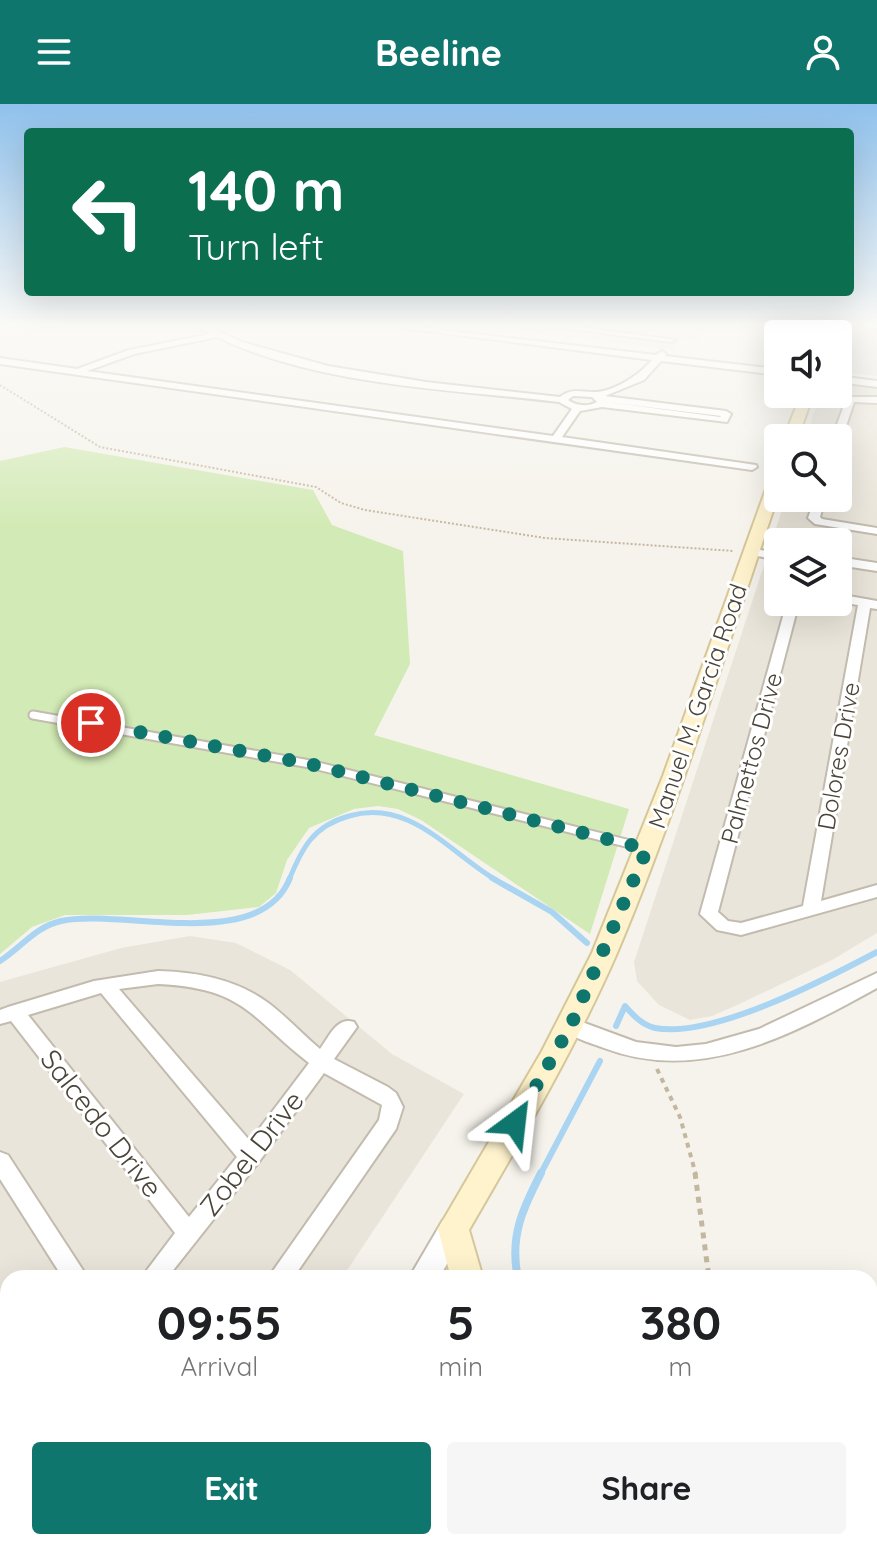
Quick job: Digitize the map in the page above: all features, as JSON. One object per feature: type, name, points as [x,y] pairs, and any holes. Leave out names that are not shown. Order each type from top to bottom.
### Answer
[{"type":"main road","name":"Manuel M. Garcia Road","points":[[453,1229],[571,1025],[647,849],[765,512]]},
{"type":"main road","points":[[453,1229],[465,1270]]},
{"type":"street","points":[[244,394],[752,467]]},
{"type":"street","points":[[538,394],[563,398],[575,394]]},
{"type":"street","points":[[585,394],[600,399],[724,420],[726,414],[600,399]]},
{"type":"street","points":[[556,439],[577,408],[609,394]]},
{"type":"street","points":[[563,398],[577,408]]},
{"type":"street","points":[[841,424],[848,402],[858,398],[877,400]]},
{"type":"street","points":[[816,512],[814,518],[824,524],[877,531]]},
{"type":"street","points":[[753,547],[764,547]]},
{"type":"street","points":[[753,547],[764,551]]},
{"type":"street","points":[[852,563],[877,567]]},
{"type":"street","name":"Dolores Drive","points":[[811,909],[871,604]]},
{"type":"street","name":"Palmettos Drive","points":[[789,616],[709,914],[723,926],[741,929],[811,909]]},
{"type":"street","points":[[811,909],[877,891]]},
{"type":"street","points":[[8,1015],[105,986],[163,975],[210,982],[254,1002],[321,1061],[389,1099],[393,1115],[286,1270]]},
{"type":"street","points":[[571,1025],[612,1043],[646,1052],[681,1055],[717,1049],[780,1028],[877,980]]},
{"type":"street","points":[[105,986],[250,1157]]},
{"type":"street","name":"Salcedo Drive","points":[[8,1015],[188,1233]]},
{"type":"street","name":"Zobel Drive","points":[[159,1270],[250,1157],[347,1027]]},
{"type":"street","points":[[0,1161],[71,1270]]},
{"type":"street","points":[[428,1270],[453,1229]]},
{"type":"lane","points":[[33,715],[310,764],[647,849]]},
{"type":"path","points":[[15,394],[100,447],[155,460],[316,487],[341,503],[365,510],[545,538],[753,547]]},
{"type":"path","points":[[646,1052],[676,1098],[699,1191],[708,1270]]},
{"type":"shaded area","points":[[852,394],[877,394],[877,933],[832,960],[737,1005],[712,1016],[690,1020],[659,1005],[637,981],[634,962],[764,565],[764,616],[852,616],[852,528],[776,528],[781,512],[852,512],[852,424],[810,424],[816,408],[852,408]]},
{"type":"shaded area","points":[[190,936],[236,943],[290,970],[392,1054],[464,1094],[347,1270],[0,1270],[0,982],[121,948]]},
{"type":"green space","points":[[64,447],[313,490],[332,525],[403,551],[410,664],[374,735],[629,809],[590,934],[421,820],[398,809],[378,806],[354,809],[309,828],[287,860],[276,893],[259,907],[187,915],[65,915],[32,927],[0,954],[0,461]]},
{"type":"waterway","points":[[290,878],[304,848],[318,832],[337,820],[371,812],[391,814],[409,821],[496,880]]},
{"type":"waterway","points":[[0,961],[36,933],[61,921],[221,922],[250,915],[274,901],[290,878]]},
{"type":"waterway","points":[[492,878],[552,912],[587,943]]},
{"type":"waterway","points":[[616,1026],[625,1006],[650,1027],[679,1029],[707,1025],[799,991],[877,952]]},
{"type":"waterway","points":[[541,1174],[600,1061]]},
{"type":"waterway","points":[[517,1270],[515,1249],[519,1223],[541,1174]]},
{"type":"route","points":[[91,723],[310,764],[420,789],[647,849],[571,1025],[515,1123]]}]
